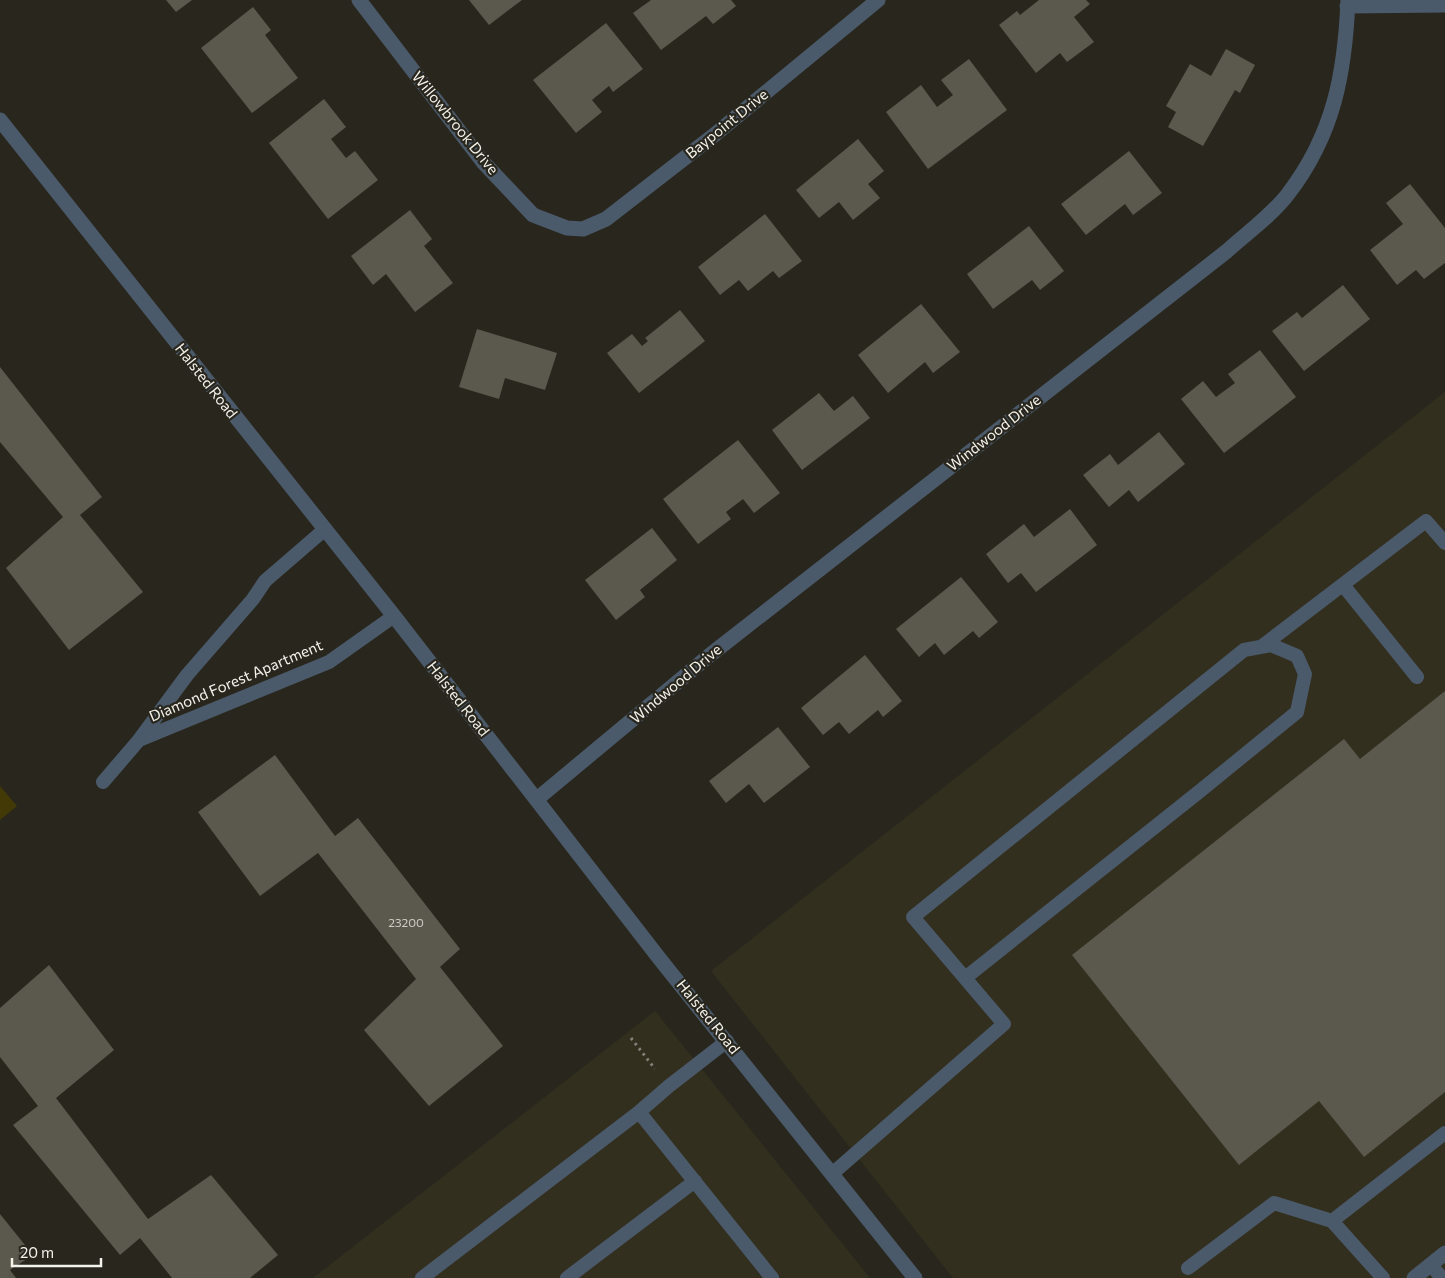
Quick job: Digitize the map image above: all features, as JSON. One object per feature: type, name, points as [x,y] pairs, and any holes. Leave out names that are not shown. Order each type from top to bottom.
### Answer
[{"type":"street","name":"Willowbrook Drive","points":[[358,0],[483,162],[533,215],[567,228]]},
{"type":"street","name":"Baypoint Drive","points":[[567,228],[583,229],[606,219],[713,136],[878,0]]},
{"type":"street","points":[[1347,3],[1445,5]]},
{"type":"street","name":"Windwood Drive","points":[[537,800],[710,655],[1227,251],[1287,195],[1311,160],[1334,110],[1344,57],[1347,3]]},
{"type":"street","name":"Halsted Road","points":[[2,128],[394,616],[915,1278]]},
{"type":"street","points":[[1414,1278],[1445,1253]]},
{"type":"lane","points":[[1261,647],[1426,520],[1445,543]]},
{"type":"lane","name":"Diamond Forest Apartment","points":[[103,782],[140,740],[187,676],[253,599],[265,581],[324,530]]},
{"type":"lane","points":[[1343,584],[1416,677]]},
{"type":"lane","name":"Diamond Forest Apartment","points":[[140,740],[329,662],[394,616]]},
{"type":"lane","points":[[832,1174],[1004,1024],[913,917],[1244,650],[1272,645],[1297,656],[1306,674],[1297,712],[1200,792],[966,978]]},
{"type":"lane","points":[[429,1276],[727,1041]]},
{"type":"lane","points":[[639,1112],[772,1278]]},
{"type":"lane","points":[[1332,1221],[1445,1133]]},
{"type":"lane","points":[[566,1278],[694,1181]]},
{"type":"lane","points":[[1188,1268],[1274,1203],[1332,1221],[1383,1278]]},
{"type":"lane","points":[[1431,1265],[1442,1278]]},
{"type":"path","points":[[631,1038],[668,1086]]},
{"type":"shaded area","points":[[1445,392],[1445,1278],[953,1278],[711,971]]},
{"type":"shaded area","points":[[0,786],[17,806],[0,820]]},
{"type":"shaded area","points":[[655,1011],[870,1278],[313,1278]]},
{"type":"building","points":[[166,0],[192,0],[176,12]]},
{"type":"building","points":[[469,0],[522,0],[489,25]]},
{"type":"building","points":[[651,0],[731,0],[736,6],[713,24],[706,16],[661,50],[633,13]]},
{"type":"building","points":[[1039,0],[1086,0],[1090,4],[1074,17],[1094,42],[1067,62],[1060,53],[1036,73],[999,25],[1017,11],[1020,15]]},
{"type":"building","points":[[253,7],[271,30],[265,35],[298,78],[252,113],[201,48]]},
{"type":"building","points":[[606,23],[643,69],[613,92],[609,86],[592,100],[602,112],[576,133],[533,80]]},
{"type":"building","points":[[1226,49],[1255,65],[1240,93],[1235,90],[1203,146],[1168,127],[1176,112],[1166,106],[1190,64],[1211,76]]},
{"type":"building","points":[[969,59],[1007,110],[928,169],[886,112],[921,85],[937,107],[953,95],[941,80]]},
{"type":"building","points":[[324,99],[346,127],[331,139],[346,158],[355,151],[378,180],[328,219],[269,143]]},
{"type":"building","points":[[858,139],[884,171],[868,184],[880,198],[853,220],[839,202],[819,218],[796,190]]},
{"type":"building","points":[[1129,151],[1162,193],[1133,215],[1125,204],[1086,235],[1061,204]]},
{"type":"building","points":[[1410,184],[1445,228],[1445,263],[1424,279],[1416,270],[1397,285],[1370,250],[1403,224],[1386,203]]},
{"type":"building","points":[[410,210],[432,239],[424,246],[453,283],[415,312],[386,274],[373,285],[351,256]]},
{"type":"building","points":[[765,214],[802,261],[779,278],[773,271],[748,291],[739,280],[720,295],[698,267]]},
{"type":"building","points":[[1029,226],[1064,271],[1040,290],[1032,280],[993,309],[967,274]]},
{"type":"building","points":[[1343,285],[1370,319],[1304,371],[1272,331],[1297,312],[1302,318]]},
{"type":"building","points":[[921,304],[960,352],[933,373],[925,362],[888,393],[858,355]]},
{"type":"building","points":[[680,310],[705,341],[639,393],[607,353],[632,334],[642,346],[648,341],[645,338]]},
{"type":"building","points":[[477,329],[557,353],[545,390],[505,378],[499,399],[459,387]]},
{"type":"building","points":[[1260,350],[1296,397],[1224,453],[1181,399],[1203,381],[1216,397],[1235,383],[1228,374]]},
{"type":"building","points":[[0,367],[102,497],[80,515],[143,592],[69,650],[6,568],[63,517],[0,442]]},
{"type":"building","points":[[819,393],[834,411],[853,396],[870,418],[802,470],[772,430]]},
{"type":"building","points":[[1159,432],[1185,464],[1138,502],[1129,490],[1109,507],[1083,475],[1110,454],[1118,465]]},
{"type":"building","points":[[738,440],[780,493],[754,513],[743,499],[726,512],[731,519],[698,544],[663,499]]},
{"type":"building","points":[[1070,509],[1097,545],[1036,592],[1021,573],[1008,583],[986,554],[1024,524],[1034,537]]},
{"type":"building","points":[[652,528],[677,560],[640,590],[645,597],[616,620],[585,580]]},
{"type":"building","points":[[961,577],[998,622],[979,638],[973,631],[944,655],[935,643],[919,657],[896,629]]},
{"type":"building","points":[[865,655],[902,701],[883,717],[878,710],[849,734],[839,722],[823,735],[801,708]]},
{"type":"building","points":[[1445,691],[1445,1092],[1364,1157],[1319,1101],[1239,1165],[1072,955],[1344,739],[1360,759]]},
{"type":"building","points":[[778,727],[810,767],[764,803],[749,784],[726,803],[709,781]]},
{"type":"building","points":[[275,755],[335,836],[358,818],[460,949],[440,967],[503,1046],[429,1106],[364,1030],[416,979],[318,853],[260,896],[198,812]]},
{"type":"building","points":[[49,965],[114,1050],[56,1098],[148,1219],[211,1175],[278,1255],[250,1278],[172,1278],[140,1238],[120,1255],[13,1125],[38,1106],[0,1057],[0,1008]]},
{"type":"building","points":[[0,1214],[33,1255],[10,1270],[16,1278],[0,1278]]}]
